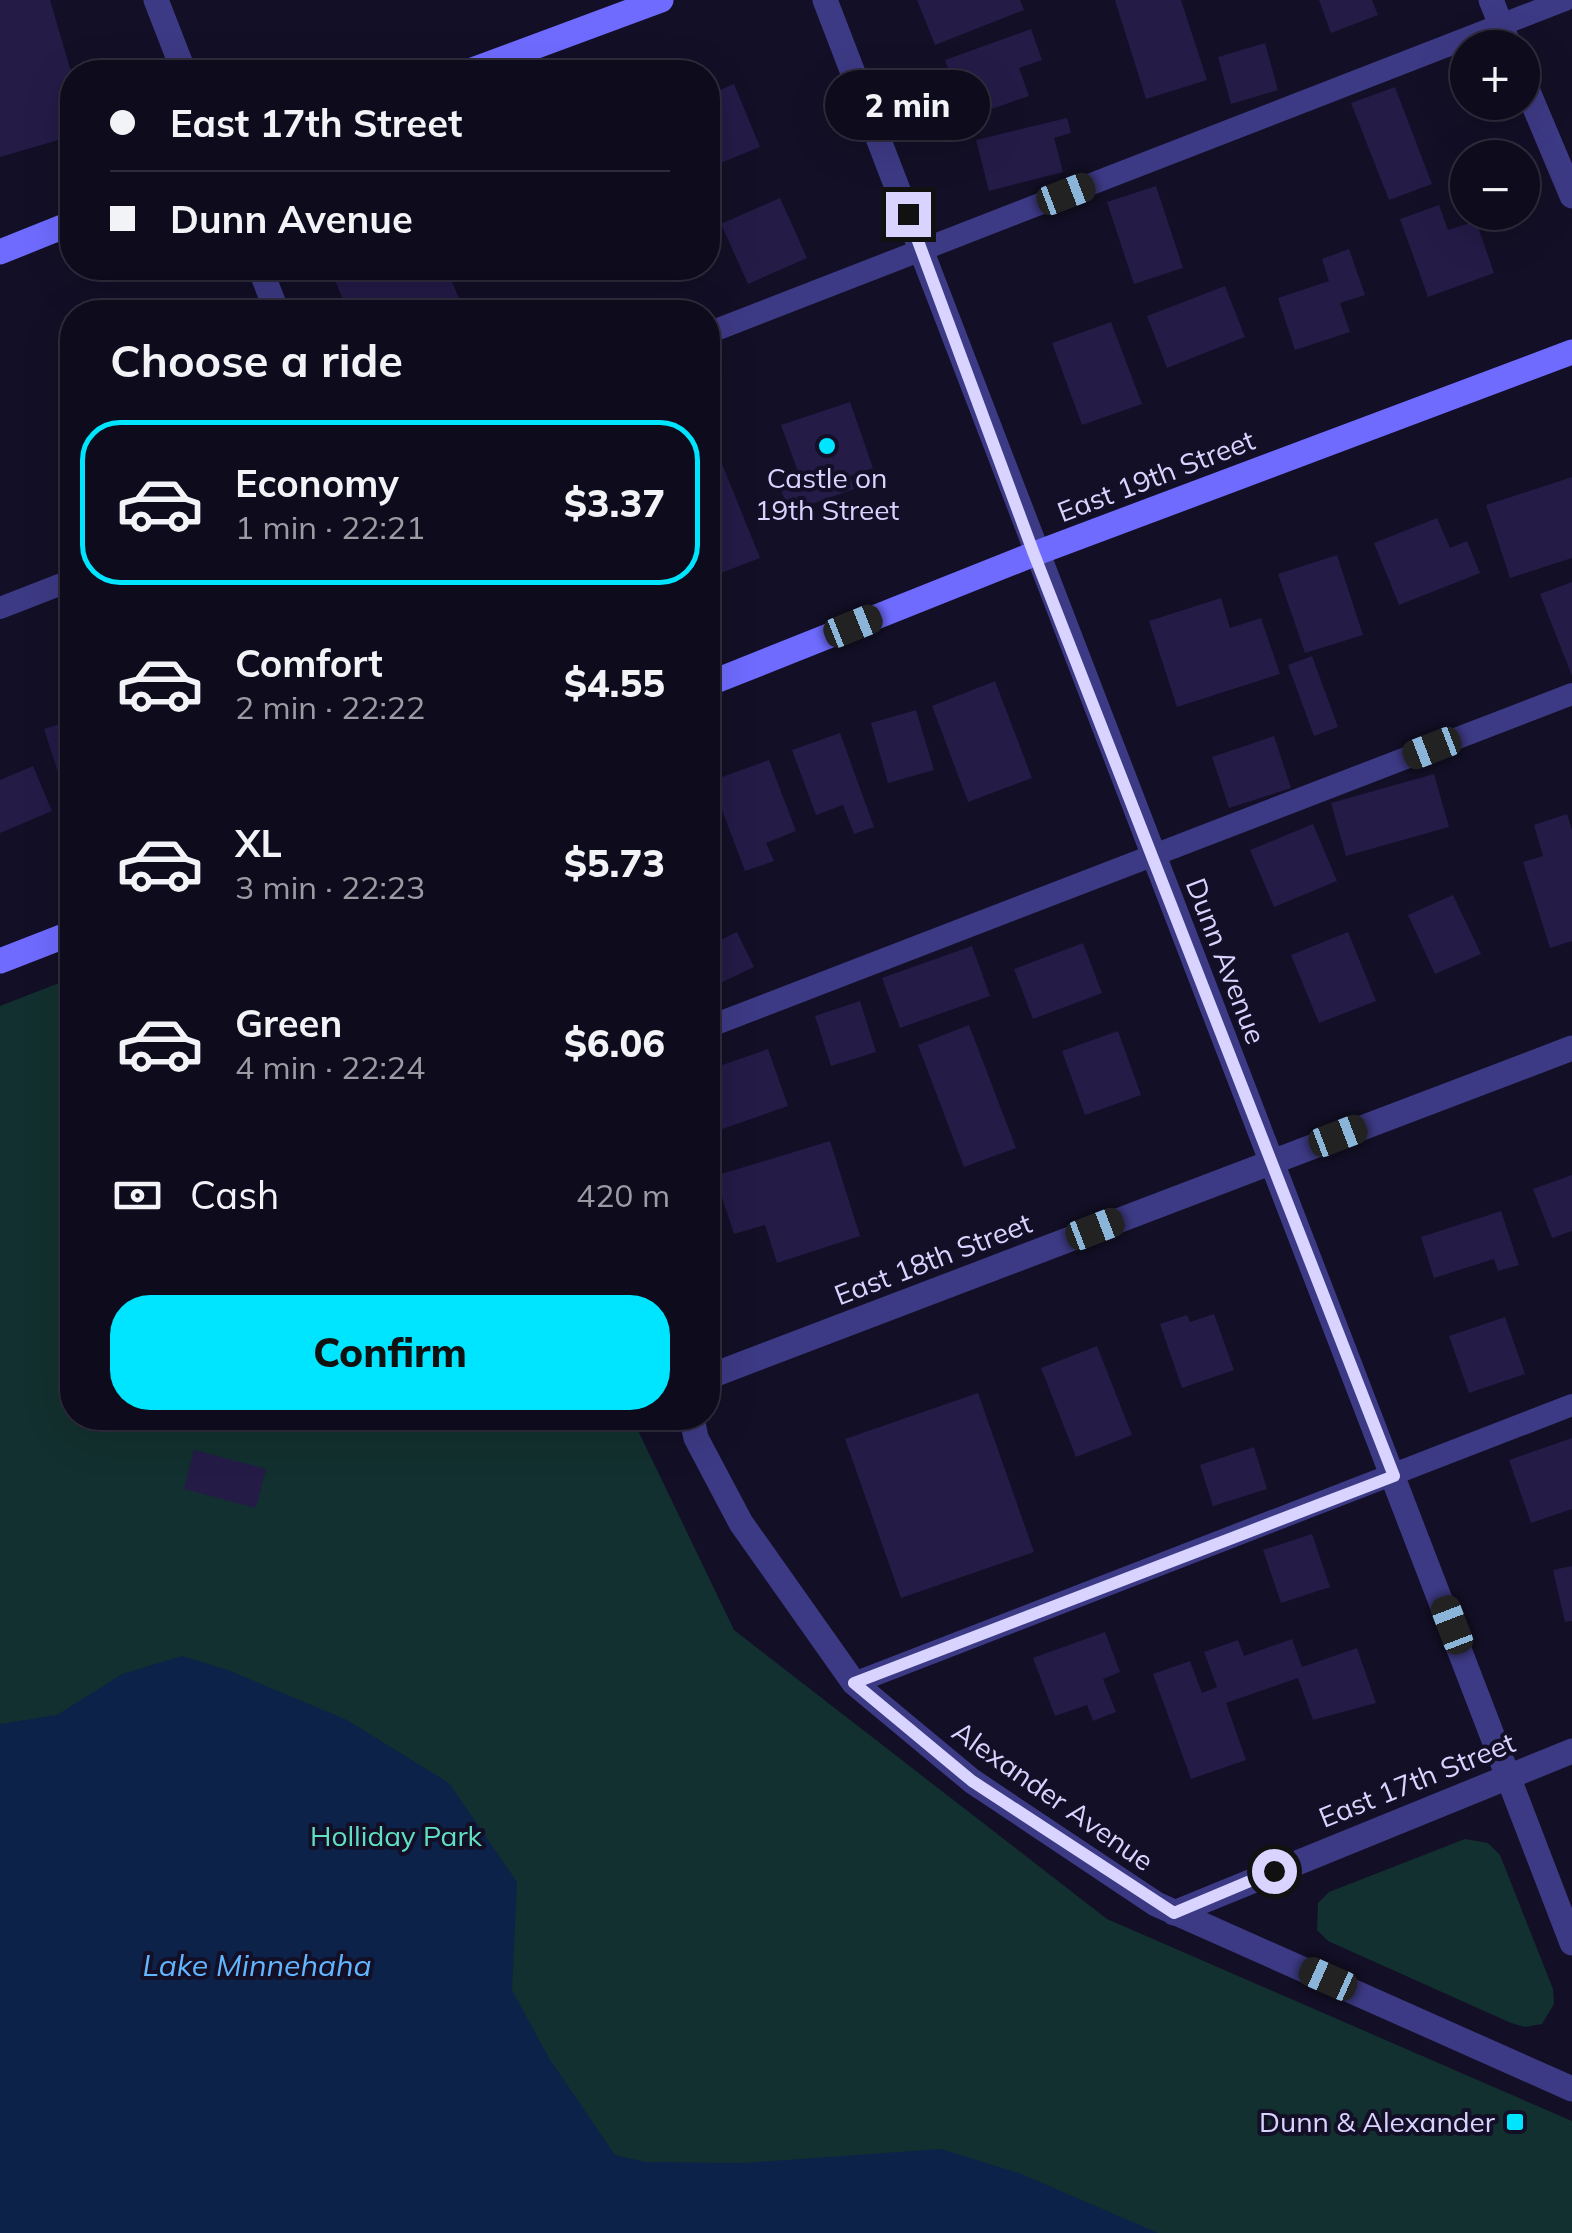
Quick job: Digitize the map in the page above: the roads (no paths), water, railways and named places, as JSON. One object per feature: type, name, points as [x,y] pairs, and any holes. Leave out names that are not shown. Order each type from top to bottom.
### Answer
[{"type":"main road","points":[[499,60],[661,0]]},
{"type":"main road","points":[[0,252],[60,228]]},
{"type":"main road","name":"East 19th Street","points":[[720,679],[1034,554],[1572,352]]},
{"type":"main road","points":[[0,962],[60,938]]},
{"type":"street","points":[[156,0],[179,60]]},
{"type":"street","name":"Dunn Avenue","points":[[825,0],[1034,554],[1572,1944]]},
{"type":"street","points":[[1491,0],[1503,30]]},
{"type":"street","points":[[1540,120],[1572,196]]},
{"type":"street","name":"East 18th Street","points":[[720,1372],[1572,1048]]},
{"type":"street","name":"Alexander Avenue","points":[[694,1430],[741,1523],[854,1683],[972,1781],[1174,1913],[1572,2088]]},
{"type":"street","name":"East 17th Street","points":[[1174,1913],[1572,1751]]},
{"type":"lane","points":[[1515,30],[1565,0]]},
{"type":"lane","points":[[720,328],[1450,56]]},
{"type":"lane","points":[[0,608],[60,585]]},
{"type":"lane","points":[[720,1022],[1572,694]]},
{"type":"lane","points":[[854,1683],[1572,1406]]},
{"type":"water","name":"Lake Minnehaha","points":[[182,1656],[228,1670],[347,1720],[449,1783],[517,1882],[512,1990],[549,2058],[615,2155],[645,2162],[744,2163],[941,2149],[1019,2173],[1158,2233],[0,2233],[0,1724],[57,1715],[122,1674]]},
{"type":"place","name":"Castle on 19th Street","points":[[827,446]]},
{"type":"place","name":"Dunn & Alexander","points":[[1515,2122]]},
{"type":"park label","name":"Holliday Park","points":[[396,1836]]}]
